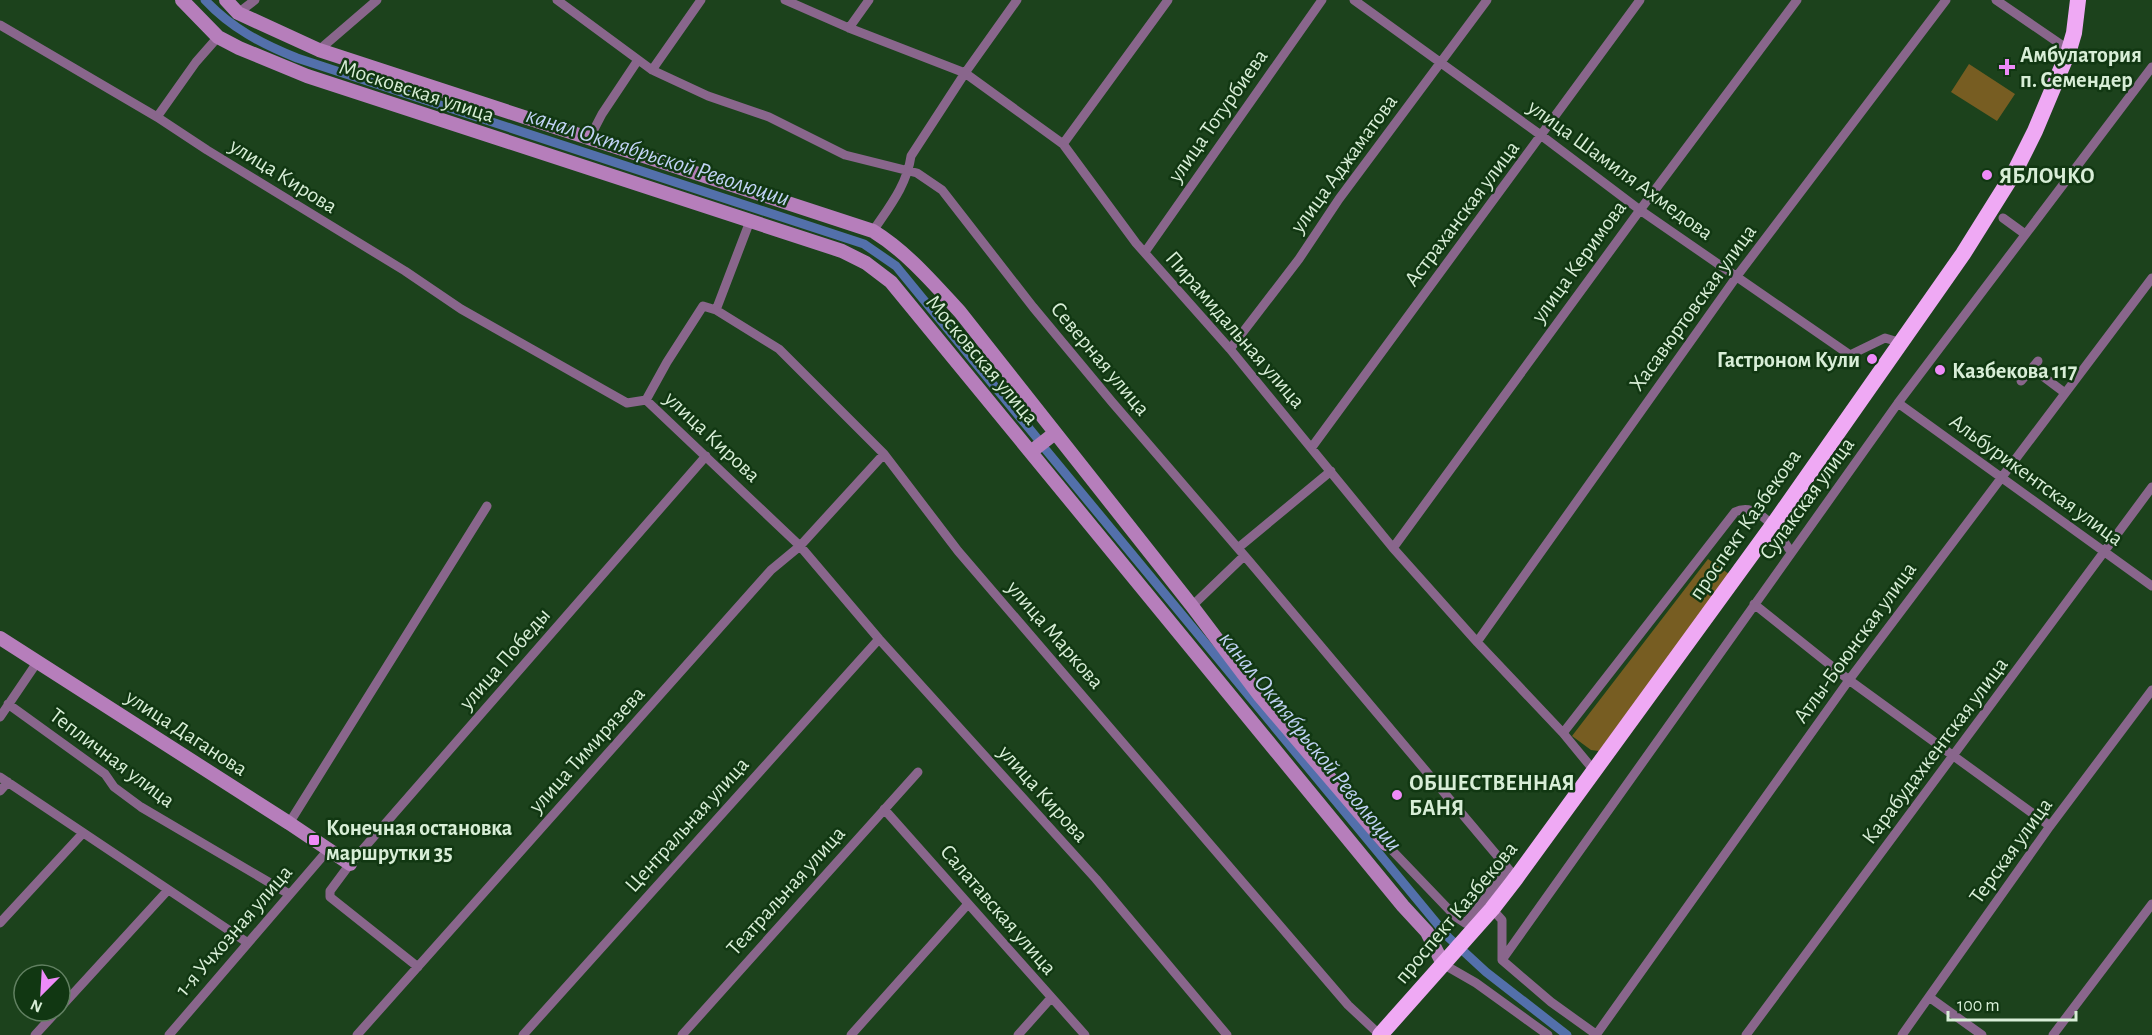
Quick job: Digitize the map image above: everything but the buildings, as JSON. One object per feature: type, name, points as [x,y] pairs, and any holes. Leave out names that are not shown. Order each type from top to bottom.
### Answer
[{"type":"highway","name":"проспект Казбекова","points":[[1775,528],[1836,433],[1963,254],[2015,171],[2036,131],[2068,50],[2074,33],[2078,0]]},
{"type":"highway","name":"проспект Казбекова","points":[[1380,1035],[1495,911],[1509,901],[1597,774],[1909,348],[1971,259],[2022,174],[2060,94],[2081,35],[2085,0]]},
{"type":"highway","name":"проспект Казбекова","points":[[1495,911],[1512,874],[1597,774]]},
{"type":"highway","name":"проспект Казбекова","points":[[1389,1035],[1450,961]]},
{"type":"main road","name":"Московская улица","points":[[182,0],[218,37],[307,76],[842,251],[879,272],[891,282],[1032,451],[1450,961]]},
{"type":"main road","points":[[226,0],[238,13]]},
{"type":"main road","name":"Московская улица","points":[[238,13],[319,50],[873,231],[892,243],[960,312],[1192,606],[1260,696],[1386,844]]},
{"type":"main road","points":[[1032,451],[1055,433]]},
{"type":"main road","name":"улица Даганова","points":[[0,639],[288,824],[349,866]]},
{"type":"street","points":[[238,13],[255,0]]},
{"type":"street","points":[[319,50],[377,0]]},
{"type":"street","name":"Северная улица","points":[[557,0],[652,70],[708,96],[769,117],[845,155],[918,173],[942,190],[1033,307],[1512,874]]},
{"type":"street","points":[[652,70],[701,0]]},
{"type":"street","name":"Пирамидальная улица","points":[[785,0],[849,28],[965,73],[1063,144],[1145,252],[1230,349],[1393,548],[1597,774]]},
{"type":"street","points":[[849,28],[869,0]]},
{"type":"street","points":[[873,231],[901,188],[909,171],[911,156],[965,73],[1017,0]]},
{"type":"street","points":[[1063,144],[1168,0]]},
{"type":"street","name":"улица Тотурбиева","points":[[1145,252],[1322,0]]},
{"type":"street","name":"улица Шамиля Ахмедова","points":[[1353,0],[1542,136],[1640,210],[1850,355],[1885,338],[1902,343]]},
{"type":"street","name":"улица Аджаматова","points":[[1230,349],[1299,259],[1339,199],[1487,0]]},
{"type":"street","name":"Астраханская улица","points":[[1312,447],[1640,0]]},
{"type":"street","name":"улица Керимова","points":[[1393,548],[1797,0]]},
{"type":"street","name":"Хасавюртовская улица","points":[[1477,642],[1737,276],[1946,0]]},
{"type":"street","points":[[1996,0],[2068,50]]},
{"type":"street","name":"улица Кирова","points":[[0,25],[157,117],[405,271],[461,309],[627,403],[646,400],[800,546],[879,639],[1096,879],[1227,1035]]},
{"type":"street","points":[[157,117],[196,62],[218,37]]},
{"type":"street","points":[[589,139],[602,114],[639,60]]},
{"type":"street","name":"Сулакская улица","points":[[1502,960],[1898,403],[2152,67]]},
{"type":"street","points":[[2002,218],[2025,234]]},
{"type":"street","points":[[646,400],[703,306],[716,310],[750,221]]},
{"type":"street","name":"Атлы-Боюнская улица","points":[[1597,1035],[1849,680],[2152,278]]},
{"type":"street","name":"улица Маркова","points":[[716,310],[779,349],[884,454],[966,560],[1348,1005],[1380,1035]]},
{"type":"street","points":[[2021,381],[2035,364],[2065,393]]},
{"type":"street","name":"Альбурикентская улица","points":[[1898,403],[2152,586]]},
{"type":"street","name":"улица Тимирязева","points":[[360,1031],[771,570],[800,546],[884,454]]},
{"type":"street","name":"улица Победы","points":[[418,967],[330,897],[330,891],[349,866],[706,456]]},
{"type":"street","points":[[1192,606],[1241,552],[1331,471]]},
{"type":"street","name":"Карабудахкентская улица","points":[[1746,1035],[2152,487]]},
{"type":"street","points":[[288,824],[487,506]]},
{"type":"street","points":[[1563,734],[1735,512],[1743,509],[1753,510],[1775,528],[1791,552]]},
{"type":"street","points":[[1754,604],[1849,680],[2050,826]]},
{"type":"street","name":"Центральная улица","points":[[522,1035],[879,639]]},
{"type":"street","points":[[1,714],[37,662]]},
{"type":"street","name":"Терская улица","points":[[1902,1035],[2050,826],[2152,690]]},
{"type":"street","name":"Тепличная улица","points":[[8,704],[105,774],[114,787],[141,807],[289,894]]},
{"type":"street","name":"Театральная улица","points":[[682,1035],[918,772]]},
{"type":"street","points":[[0,791],[4,779],[248,943]]},
{"type":"street","name":"Салатавская улица","points":[[884,809],[1085,1035]]},
{"type":"street","points":[[0,923],[83,833]]},
{"type":"street","name":"Московская улица","points":[[1386,844],[1456,917],[1465,923],[1474,915],[1496,882],[1512,874]]},
{"type":"street","name":"1-я Учхозная улица","points":[[169,1035],[327,851]]},
{"type":"street","points":[[72,995],[168,890]]},
{"type":"street","points":[[851,1035],[968,904]]},
{"type":"street","points":[[2053,1035],[2152,904]]},
{"type":"street","points":[[1495,911],[1503,920],[1502,960],[1551,1002],[1597,1035]]},
{"type":"street","points":[[1450,961],[1476,983],[1548,1035]]},
{"type":"street","points":[[1929,997],[1982,1035]]},
{"type":"street","points":[[1017,1035],[1051,998]]},
{"type":"street","points":[[35,1035],[46,1023]]},
{"type":"street","points":[[360,1031],[371,1035]]},
{"type":"shaded area","points":[[1969,64],[2015,94],[1997,121],[1951,92]]},
{"type":"shaded area","points":[[1708,559],[1729,574],[1599,751],[1591,750],[1572,736]]},
{"type":"waterway","name":"канал Октябрьской Революции","points":[[205,0],[225,19],[248,34],[297,58],[864,244],[896,266],[1037,438]]},
{"type":"waterway","name":"канал Октябрьской Революции","points":[[1046,450],[1448,937],[1486,972],[1567,1035]]},
{"type":"place","name":"Амбулатория п. Семендер","points":[[2007,67]]},
{"type":"place","name":"ЯБЛОЧКО","points":[[1987,175]]},
{"type":"place","name":"Гастроном Кули","points":[[1872,359]]},
{"type":"place","name":"Казбекова 117","points":[[1940,370]]},
{"type":"place","name":"ОБШЕСТВЕННАЯ БАНЯ","points":[[1397,795]]},
{"type":"place","name":"Конечная остановка маршрутки 35","points":[[314,840]]}]
